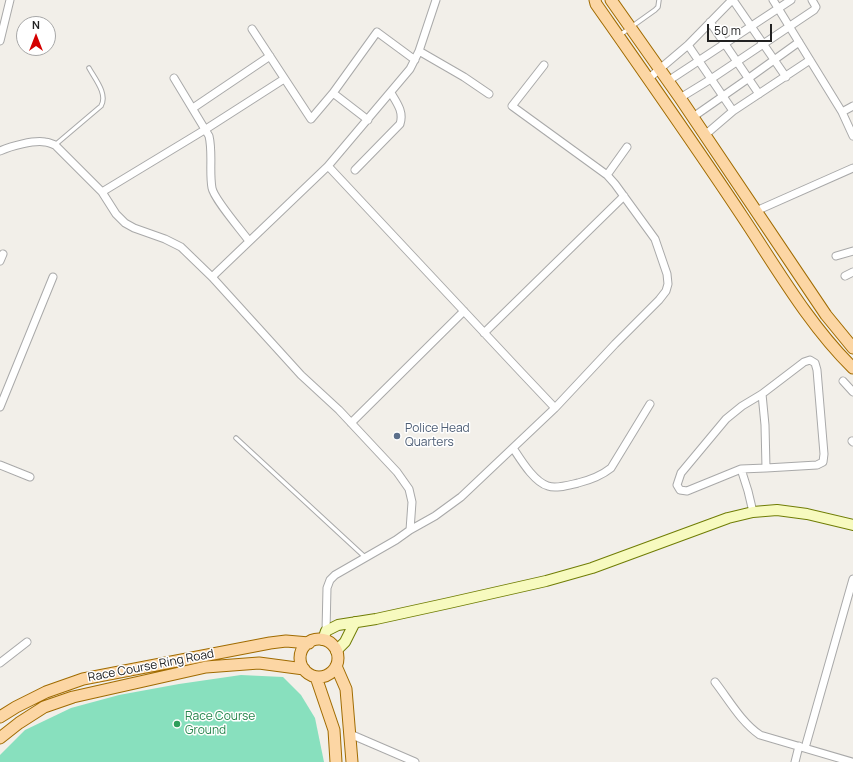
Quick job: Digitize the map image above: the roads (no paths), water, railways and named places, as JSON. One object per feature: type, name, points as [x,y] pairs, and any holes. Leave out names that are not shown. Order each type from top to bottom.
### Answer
[{"type":"main road","points":[[595,0],[596,4],[742,216],[791,291],[828,340],[853,368]]},
{"type":"main road","points":[[611,0],[693,117],[826,315],[853,348]]},
{"type":"main road","points":[[324,635],[336,651],[338,661],[336,666],[328,675],[316,677],[304,669],[301,663],[302,652],[309,643],[318,640],[324,635]]},
{"type":"main road","name":"Race Course Ring Road","points":[[0,717],[46,692],[83,679],[270,643],[309,643]]},
{"type":"main road","name":"Race Course Ring Road","points":[[0,738],[19,723],[44,707],[73,697],[95,692],[206,667],[259,663],[304,669]]},
{"type":"main road","points":[[336,666],[346,689],[352,762]]},
{"type":"main road","points":[[316,677],[334,730],[336,762]]},
{"type":"street","points":[[0,41],[10,0]]},
{"type":"street","points":[[212,277],[328,166],[402,80],[419,51],[436,0]]},
{"type":"street","points":[[648,78],[688,45],[732,0],[786,77]]},
{"type":"street","points":[[773,0],[842,112],[853,136]]},
{"type":"street","points":[[668,81],[791,0]]},
{"type":"street","points":[[680,98],[814,10],[816,7],[812,0]]},
{"type":"street","points":[[710,22],[759,94]]},
{"type":"street","points":[[252,29],[311,119],[333,93],[377,32],[415,60]]},
{"type":"street","points":[[693,117],[799,42]]},
{"type":"street","points":[[688,45],[733,111]]},
{"type":"street","points":[[419,51],[453,70],[489,94]]},
{"type":"street","points":[[193,108],[270,56]]},
{"type":"street","points":[[705,135],[733,111],[810,60]]},
{"type":"street","points":[[324,635],[327,588],[330,580],[335,575],[435,516],[461,497],[556,408],[666,291],[668,284],[667,274],[655,239],[615,184],[606,175],[512,106],[544,65]]},
{"type":"street","points":[[174,78],[209,136],[211,145],[211,181],[214,194],[249,241]]},
{"type":"street","points":[[102,192],[206,129],[284,79]]},
{"type":"street","points":[[333,93],[368,120]]},
{"type":"street","points":[[355,170],[400,124],[402,120],[400,108],[391,93]]},
{"type":"street","points":[[842,112],[853,106]]},
{"type":"street","points":[[0,151],[38,142],[46,142],[55,145],[102,192],[116,214],[125,223],[181,247],[212,277],[301,375],[339,410],[397,472],[409,489],[412,502],[410,530]]},
{"type":"street","points":[[606,175],[627,147]]},
{"type":"street","points":[[328,166],[556,408]]},
{"type":"street","points":[[756,211],[853,168]]},
{"type":"street","points":[[484,332],[624,196]]},
{"type":"street","points":[[836,256],[853,251]]},
{"type":"street","points":[[845,276],[853,272]]},
{"type":"street","points":[[0,407],[53,277]]},
{"type":"street","points":[[351,423],[464,311]]},
{"type":"street","points":[[810,360],[816,363],[823,462],[817,466],[766,468],[741,469],[686,491],[680,490],[677,485],[681,473],[726,419],[804,362],[810,360]]},
{"type":"street","points":[[843,381],[853,392]]},
{"type":"street","points":[[762,394],[765,425],[766,468]]},
{"type":"street","points":[[513,448],[524,466],[538,481],[548,487],[561,487],[587,481],[603,475],[611,468],[650,404]]},
{"type":"street","points":[[0,465],[30,477]]},
{"type":"street","points":[[741,469],[753,512]]},
{"type":"street","points":[[324,635],[338,625],[449,603],[592,568],[728,518],[753,512],[777,510],[807,514],[853,525]]},
{"type":"street","points":[[796,762],[802,747],[853,578]]},
{"type":"street","points":[[336,651],[345,642],[355,622]]},
{"type":"street","points":[[0,663],[27,642]]},
{"type":"street","points":[[716,682],[743,721],[760,735],[849,762]]},
{"type":"street","points":[[350,734],[415,762]]},
{"type":"lane","points":[[618,36],[658,7],[659,0]]},
{"type":"lane","points":[[55,145],[104,102],[102,93],[89,68]]},
{"type":"lane","points":[[236,438],[366,558]]},
{"type":"place","name":"Police Head Quarters","points":[[397,436]]},
{"type":"place","name":"Race Course Ground","points":[[177,724]]}]
